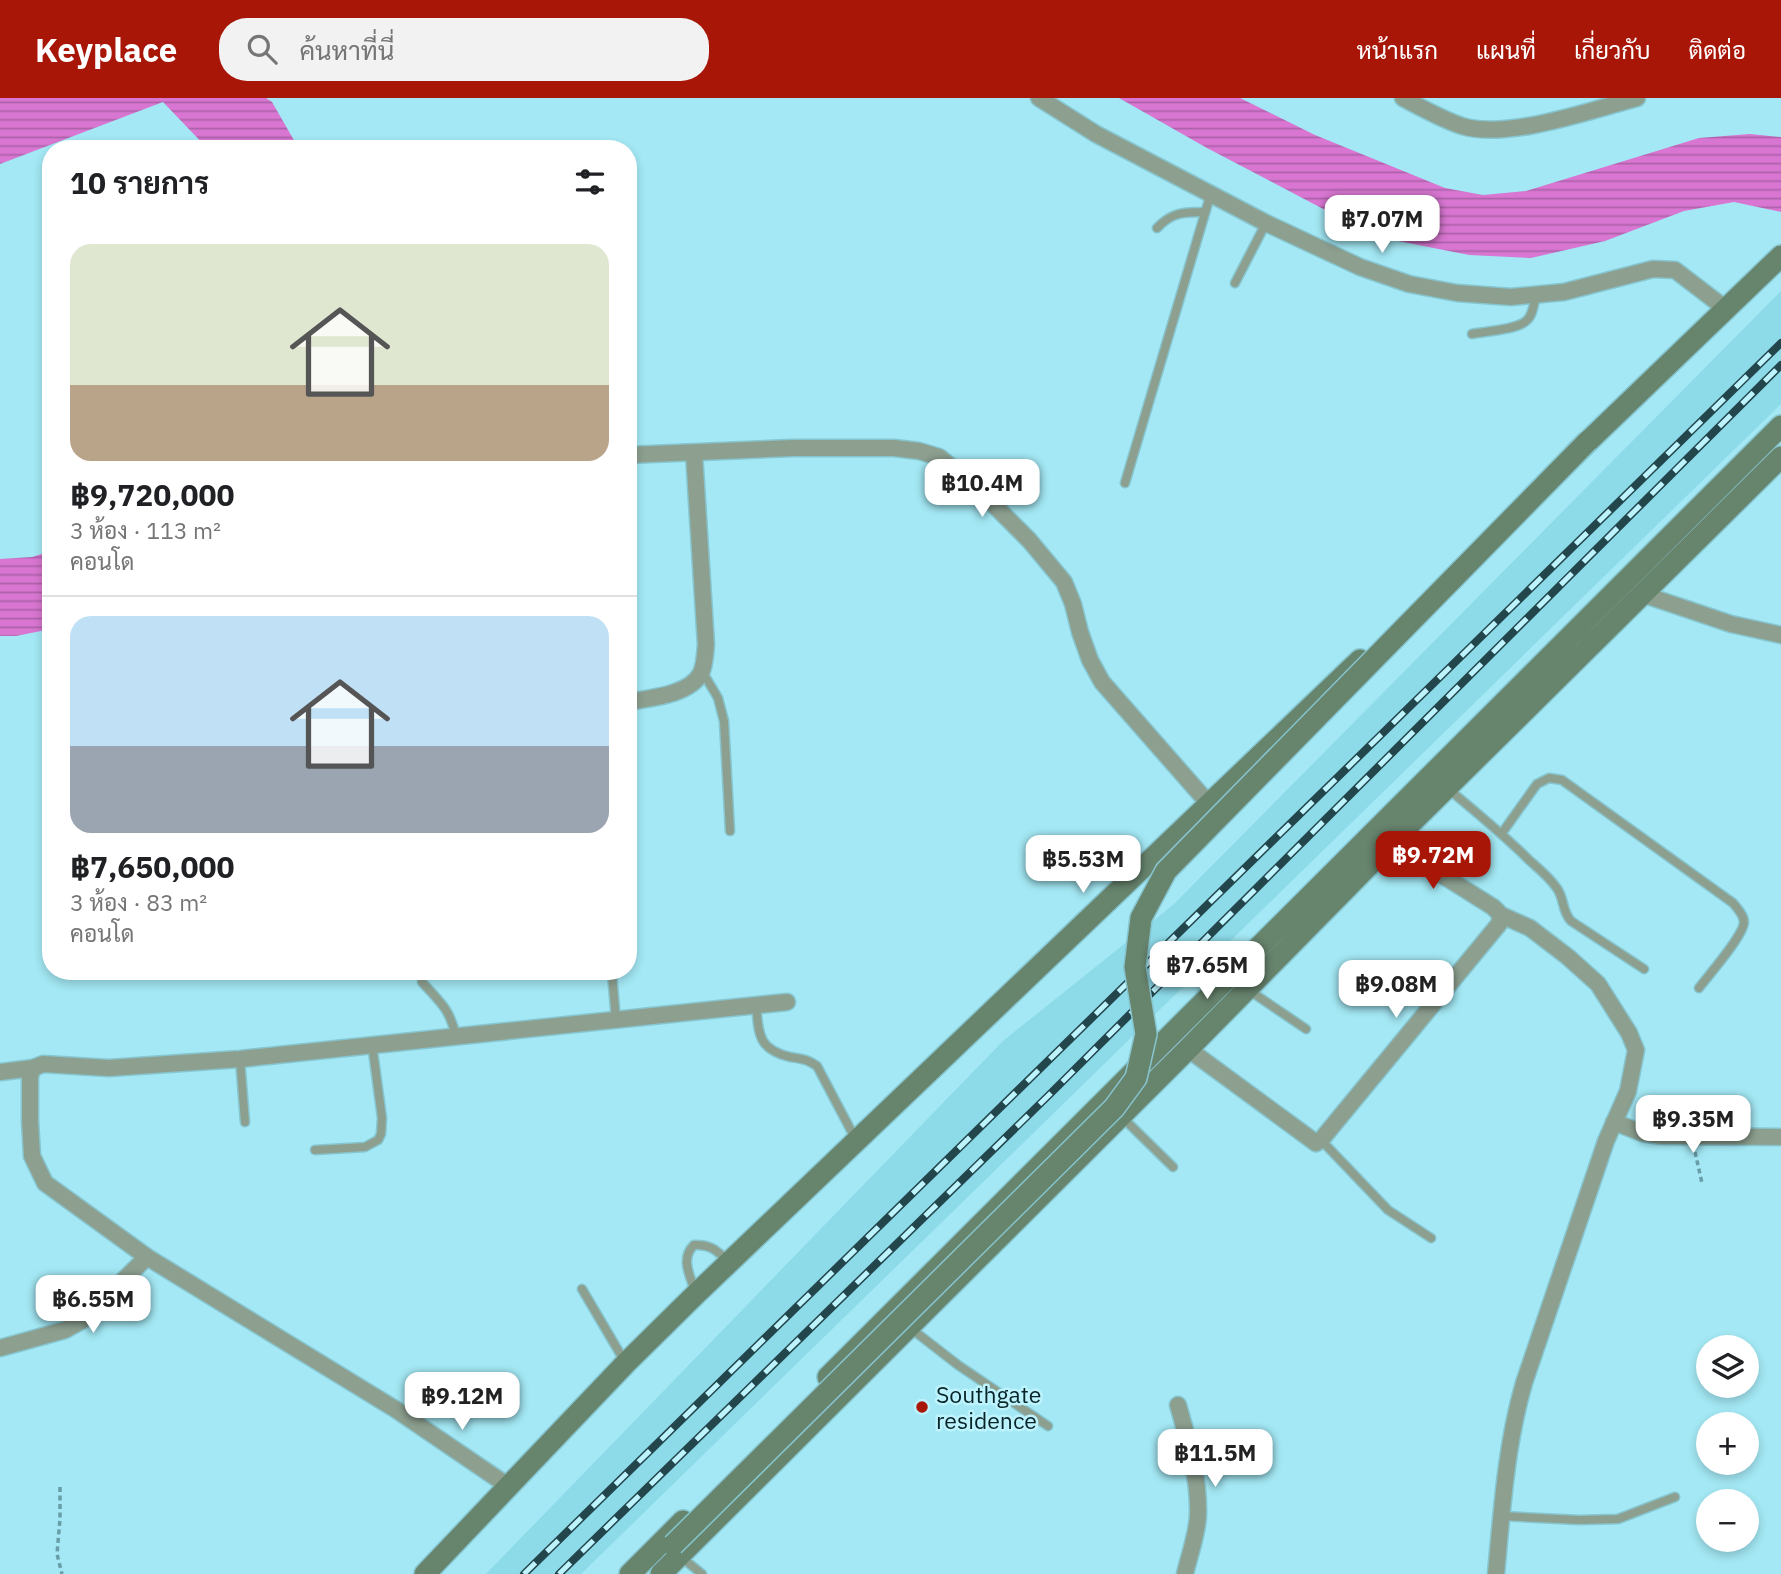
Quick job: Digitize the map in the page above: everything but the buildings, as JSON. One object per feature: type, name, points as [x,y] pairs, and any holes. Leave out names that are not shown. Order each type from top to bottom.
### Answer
[{"type":"street","points":[[1039,98],[1097,134],[1266,223],[1360,267],[1409,284],[1511,297],[1564,292],[1653,269],[1675,270],[1726,309]]},
{"type":"street","points":[[1403,98],[1464,127],[1495,129],[1529,126],[1637,98]]},
{"type":"street","points":[[425,1574],[626,1363],[696,1294],[1781,257]]},
{"type":"street","points":[[638,1566],[1440,780],[1781,426]]},
{"type":"street","points":[[663,1573],[676,1550],[1114,1108],[1136,1079],[1146,1034],[1135,967],[1141,918],[1166,871],[1588,441]]},
{"type":"street","points":[[637,455],[793,448],[894,448],[939,457],[994,504],[1064,582],[1090,660],[1102,682],[1209,804]]},
{"type":"street","points":[[637,700],[679,691],[694,681],[702,671],[706,645],[694,453]]},
{"type":"street","points":[[638,1566],[676,1550],[909,1327],[1391,843],[1440,780],[1642,594],[1781,457]]},
{"type":"street","points":[[1642,594],[1731,624],[1781,635]]},
{"type":"street","points":[[1391,843],[1493,907],[1500,915],[1530,928],[1568,957],[1598,984],[1629,1033],[1636,1050],[1628,1091],[1606,1141],[1515,1414],[1496,1574]]},
{"type":"street","points":[[1188,1049],[1316,1143],[1499,924],[1500,915]]},
{"type":"street","points":[[0,1072],[33,1068],[43,1064],[109,1068],[240,1059],[787,1002]]},
{"type":"street","points":[[33,1068],[30,1076],[32,1156],[45,1183],[147,1257],[396,1409],[508,1486]]},
{"type":"street","points":[[1614,1122],[1642,1133],[1662,1136],[1781,1137]]},
{"type":"street","points":[[0,1348],[65,1330],[83,1320],[147,1257]]},
{"type":"street","points":[[1178,1405],[1190,1449],[1198,1517],[1185,1574]]},
{"type":"lane","points":[[1125,483],[1211,193]]},
{"type":"lane","points":[[1157,229],[1167,217],[1186,212],[1205,212]]},
{"type":"lane","points":[[1234,283],[1266,223]]},
{"type":"lane","points":[[1472,334],[1516,327],[1528,321],[1536,295]]},
{"type":"lane","points":[[702,671],[718,698],[724,721],[730,831]]},
{"type":"lane","points":[[1502,833],[1536,784],[1549,778],[1562,780],[1733,903],[1744,922],[1741,934],[1699,988]]},
{"type":"lane","points":[[1440,780],[1502,833],[1558,888],[1564,914],[1571,921],[1644,969]]},
{"type":"lane","points":[[613,980],[616,1020]]},
{"type":"lane","points":[[422,982],[446,1007],[456,1036]]},
{"type":"lane","points":[[1247,989],[1306,1029]]},
{"type":"lane","points":[[756,1005],[759,1034],[765,1046],[775,1052],[807,1059],[817,1066],[857,1141]]},
{"type":"lane","points":[[316,1150],[365,1147],[378,1140],[382,1118],[372,1044]]},
{"type":"lane","points":[[240,1059],[245,1122]]},
{"type":"lane","points":[[1121,1116],[1173,1167]]},
{"type":"lane","points":[[1321,1140],[1388,1210],[1431,1238]]},
{"type":"lane","points":[[696,1294],[686,1258],[694,1245],[705,1244],[730,1262]]},
{"type":"lane","points":[[582,1289],[626,1363]]},
{"type":"lane","points":[[909,1327],[958,1366],[1048,1426]]},
{"type":"lane","points":[[1502,1516],[1618,1519],[1675,1497]]},
{"type":"lane","points":[[676,1550],[702,1574]]},
{"type":"path","points":[[1691,1136],[1702,1183]]},
{"type":"path","points":[[60,1487],[57,1554],[62,1574]]},
{"type":"shaded area","points":[[0,98],[266,98],[272,102],[294,140],[199,140],[163,102],[63,140],[42,140],[42,148],[0,164]]},
{"type":"shaded area","points":[[1119,98],[1240,98],[1315,135],[1445,188],[1483,195],[1526,191],[1699,138],[1750,134],[1781,137],[1781,212],[1734,202],[1684,211],[1605,241],[1531,258],[1469,255],[1398,241],[1348,222]]},
{"type":"shaded area","points":[[1781,291],[1781,404],[581,1574],[486,1574],[1003,1041],[1173,905]]},
{"type":"shaded area","points":[[42,554],[42,631],[0,636],[0,559]]},
{"type":"railway","points":[[524,1574],[1781,343]]},
{"type":"railway","points":[[559,1574],[1050,1094],[1781,365]]},
{"type":"place","name":"Southgate residence","points":[[922,1407]]}]
